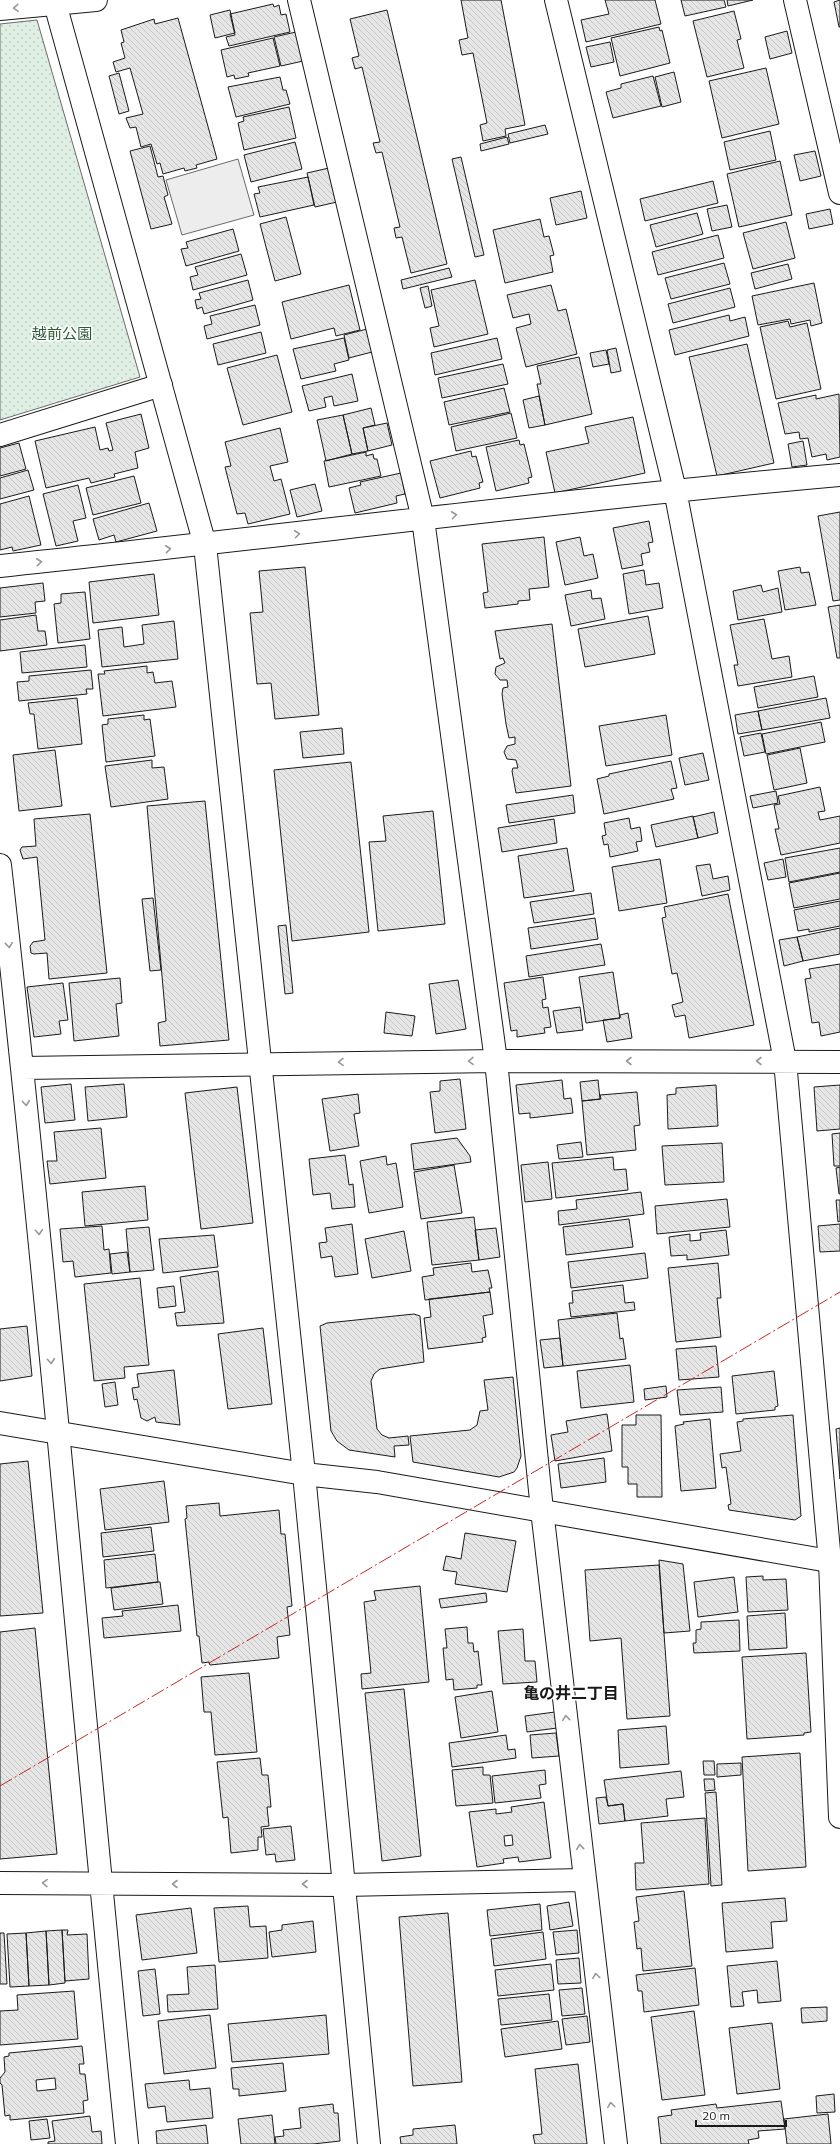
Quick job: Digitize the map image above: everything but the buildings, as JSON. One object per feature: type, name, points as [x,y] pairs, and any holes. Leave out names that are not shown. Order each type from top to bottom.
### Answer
[{"type":"street","points":[[0,9],[55,2],[96,0]]},
{"type":"street","points":[[298,0],[423,519],[496,1061],[542,1510],[616,2144]]},
{"type":"street","points":[[556,0],[675,490],[785,1061],[835,1562],[840,1817]]},
{"type":"street","points":[[796,0],[840,193]]},
{"type":"street","points":[[55,2],[205,545],[304,1474],[369,2144]]},
{"type":"street","points":[[0,435],[161,385]]},
{"type":"street","points":[[0,566],[205,545],[675,490],[840,475]]},
{"type":"street","points":[[0,865],[23,1068],[100,1884],[127,2144]]},
{"type":"street","points":[[23,1068],[260,1063],[496,1061],[840,1062]]},
{"type":"street","points":[[0,1423],[304,1474],[377,1482],[835,1562]]},
{"type":"street","points":[[0,1882],[344,1885],[584,1880]]},
{"type":"green space","name":"越前公園","points":[[37,20],[140,377],[0,420],[0,24]]},
{"type":"shaded area","points":[[238,159],[254,215],[182,235],[166,180]]},
{"type":"power","points":[[0,1786],[840,1292]]},
{"type":"district","name":"亀の井二丁目","points":[[571,1693]]}]
